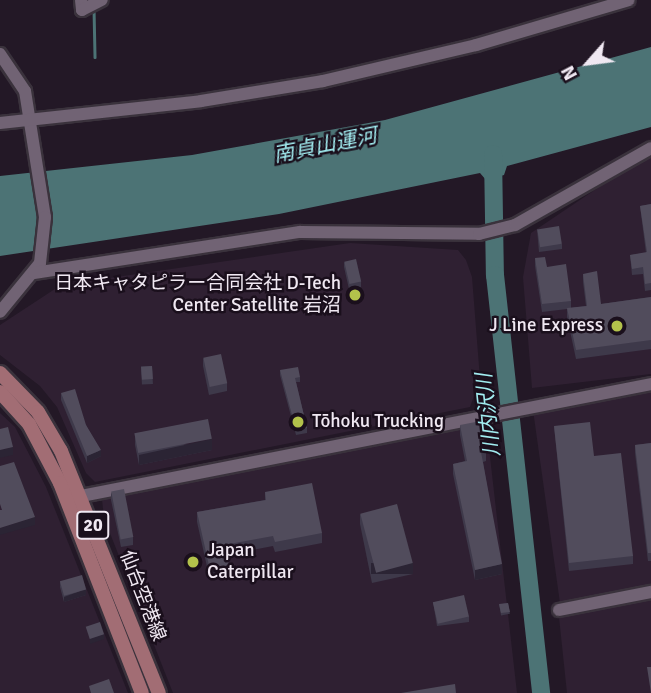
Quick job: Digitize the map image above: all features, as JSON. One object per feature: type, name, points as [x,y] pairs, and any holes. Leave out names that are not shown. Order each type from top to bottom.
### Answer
[{"type":"main road","name":"仙台空港線","points":[[0,373],[38,412],[159,693]]},
{"type":"main road","name":"仙台空港線","points":[[0,392],[29,424],[74,498],[142,693]]},
{"type":"street","points":[[0,123],[201,101],[323,81],[476,45],[629,0]]},
{"type":"street","points":[[0,54],[19,76],[33,119],[45,217],[37,268],[0,313]]},
{"type":"street","points":[[37,268],[300,232],[479,234],[515,225],[651,148]]},
{"type":"street","points":[[74,498],[518,407],[651,384]]},
{"type":"street","points":[[559,610],[651,592]]},
{"type":"shaded area","points":[[645,156],[651,158],[651,374],[532,388],[523,277],[531,233]]},
{"type":"shaded area","points":[[350,243],[458,250],[466,260],[472,277],[480,379],[470,407],[95,482],[86,473],[57,407],[40,386],[0,355],[0,325],[61,285]]},
{"type":"shaded area","points":[[651,389],[651,584],[560,603],[533,410]]},
{"type":"shaded area","points":[[0,413],[15,427],[46,487],[128,693],[0,693]]},
{"type":"shaded area","points":[[486,422],[517,693],[173,693],[104,518],[102,499]]},
{"type":"shaded area","points":[[651,599],[651,693],[567,693],[559,617]]},
{"type":"water","name":"南貞山運河","points":[[651,47],[651,127],[507,166],[504,175],[486,180],[480,173],[279,214],[0,256],[0,176],[192,155],[385,120]]},
{"type":"building","points":[[651,204],[651,283],[645,284],[643,267],[632,269],[630,255],[647,252],[640,206]]},
{"type":"building","points":[[559,226],[562,244],[540,247],[537,229]]},
{"type":"building","points":[[545,257],[547,267],[566,264],[571,301],[542,304],[535,258]]},
{"type":"building","points":[[356,259],[361,281],[349,284],[344,262]]},
{"type":"building","points":[[597,271],[601,304],[651,297],[651,340],[576,350],[567,308],[587,306],[583,274]]},
{"type":"building","points":[[221,354],[227,383],[210,387],[203,358]]},
{"type":"building","points":[[152,366],[153,379],[142,380],[141,367]]},
{"type":"building","points":[[298,367],[300,377],[295,378],[307,428],[296,430],[280,370]]},
{"type":"building","points":[[75,389],[86,425],[101,450],[87,456],[61,393]]},
{"type":"building","points":[[208,419],[212,439],[138,453],[134,433]]},
{"type":"building","points":[[481,421],[486,451],[481,452],[502,564],[475,570],[453,464],[467,461],[460,425]]},
{"type":"building","points":[[590,422],[594,456],[621,453],[633,556],[569,563],[554,426]]},
{"type":"building","points":[[8,427],[13,447],[0,450],[0,429]]},
{"type":"building","points":[[651,443],[651,553],[648,553],[635,445]]},
{"type":"building","points":[[14,462],[35,517],[0,528],[0,466]]},
{"type":"building","points":[[312,483],[322,533],[275,542],[273,536],[224,545],[229,565],[210,570],[197,512],[266,500],[265,492]]},
{"type":"building","points":[[124,489],[133,537],[121,540],[111,491]]},
{"type":"building","points":[[397,504],[413,563],[376,573],[360,514]]},
{"type":"building","points":[[82,575],[86,589],[64,596],[60,581]]},
{"type":"building","points":[[464,595],[469,616],[438,624],[433,602]]},
{"type":"building","points":[[508,603],[510,612],[501,613],[499,604]]},
{"type":"building","points":[[100,622],[104,634],[90,639],[86,627]]},
{"type":"building","points":[[647,667],[651,667],[651,693]]},
{"type":"building","points":[[109,679],[114,693],[91,693],[89,686]]},
{"type":"building","points":[[455,684],[456,693],[401,693]]},
{"type":"waterway","points":[[94,8],[95,57]]},
{"type":"waterway","name":"川内沢川","points":[[493,154],[495,275],[541,693]]},
{"type":"place","name":"日本キャタピラー合同会社 D-Tech Center Satellite 岩沼","points":[[355,295]]},
{"type":"place","name":"J Line Express","points":[[617,326]]},
{"type":"place","name":"Tōhoku Trucking","points":[[298,422]]},
{"type":"place","name":"Japan Caterpillar","points":[[193,562]]}]
